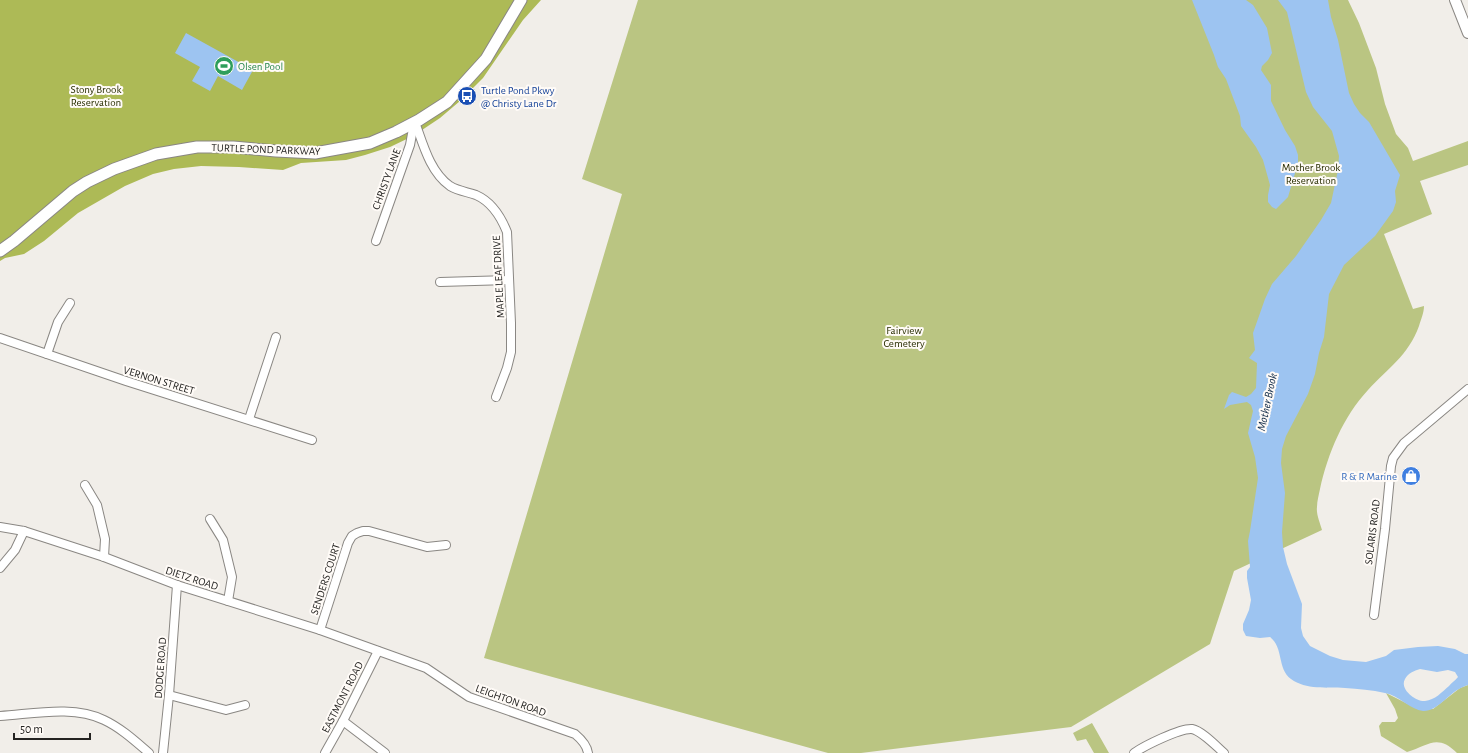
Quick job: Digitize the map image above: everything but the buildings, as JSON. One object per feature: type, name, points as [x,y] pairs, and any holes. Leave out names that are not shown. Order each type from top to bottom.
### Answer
[{"type":"main road","name":"TURTLE POND PARKWAY","points":[[0,252],[73,191],[87,182],[114,169],[156,154],[197,147],[233,147],[315,153],[370,143],[415,122],[447,102],[475,73],[494,48],[521,0]]},
{"type":"street","points":[[1456,0],[1468,33]]},
{"type":"street","name":"CHRISTY LANE","points":[[376,241],[410,145],[415,122]]},
{"type":"street","name":"MAPLE LEAF DRIVE","points":[[415,122],[431,163],[440,176],[450,186],[477,195],[487,201],[501,218],[507,232],[511,352],[507,368],[496,397]]},
{"type":"street","points":[[440,282],[509,280]]},
{"type":"street","points":[[47,354],[58,322],[70,303]]},
{"type":"street","points":[[249,419],[276,337]]},
{"type":"street","name":"VERNON STREET","points":[[0,338],[126,381],[312,440]]},
{"type":"street","name":"SOLARIS ROAD","points":[[1374,615],[1393,458],[1404,443],[1468,389]]},
{"type":"street","points":[[85,486],[97,505],[105,539],[104,557]]},
{"type":"street","points":[[210,519],[223,540],[232,577],[228,601]]},
{"type":"street","name":"DIETZ ROAD","points":[[0,527],[24,531],[104,557],[176,585],[320,630],[378,650]]},
{"type":"street","points":[[0,568],[15,550],[24,531]]},
{"type":"street","name":"SENDERS COURT","points":[[320,630],[348,543],[352,536],[357,532],[369,531],[427,547],[446,545]]},
{"type":"street","name":"DODGE ROAD","points":[[163,753],[170,695],[176,585]]},
{"type":"street","name":"EASTMONT ROAD","points":[[325,753],[343,721],[378,650]]},
{"type":"street","name":"LEIGHTON ROAD","points":[[378,650],[426,668],[469,698],[575,734],[582,740],[588,749],[588,753]]},
{"type":"street","points":[[170,695],[226,710],[245,705]]},
{"type":"street","points":[[0,716],[62,712],[83,713],[104,720],[121,730],[149,753]]},
{"type":"street","points":[[343,721],[385,753]]},
{"type":"street","points":[[1134,753],[1175,732],[1185,729],[1193,730],[1201,734],[1224,753]]},
{"type":"green space","name":"Stony Brook Reservation","points":[[0,0],[541,0],[523,20],[483,78],[440,118],[413,136],[390,147],[346,160],[301,163],[283,170],[201,166],[174,169],[153,174],[125,186],[78,213],[44,241],[24,254],[5,258],[0,261]]},
{"type":"green space","name":"Fairview Cemetery","points":[[638,0],[1348,0],[1359,23],[1376,68],[1385,104],[1396,134],[1408,148],[1413,161],[1468,141],[1468,165],[1420,181],[1432,214],[1384,234],[1413,309],[1424,306],[1424,311],[1419,326],[1409,346],[1397,361],[1375,382],[1359,401],[1351,412],[1338,436],[1327,462],[1318,500],[1317,513],[1322,530],[1234,571],[1210,644],[1071,727],[861,753],[828,753],[484,658],[622,194],[582,179]]},
{"type":"green space","points":[[1468,685],[1468,753],[1457,753],[1450,747],[1438,742],[1427,744],[1407,752],[1381,736],[1379,726],[1382,722],[1395,722],[1398,718],[1386,693],[1414,707],[1433,709],[1460,688]]},
{"type":"green space","points":[[1092,723],[1109,753],[1094,753],[1086,739],[1077,741],[1073,733]]},
{"type":"water","points":[[1192,0],[1246,0],[1253,5],[1267,28],[1272,53],[1262,66],[1261,70],[1271,85],[1271,101],[1285,130],[1295,146],[1298,155],[1298,163],[1288,197],[1276,209],[1268,202],[1270,185],[1263,160],[1241,126],[1240,116],[1226,79],[1218,67]]},
{"type":"water","name":"Mother Brook","points":[[1278,0],[1328,0],[1349,93],[1360,113],[1369,122],[1400,175],[1395,191],[1396,202],[1393,211],[1375,236],[1344,265],[1329,294],[1324,337],[1315,374],[1308,394],[1286,436],[1282,449],[1281,463],[1285,493],[1282,532],[1283,547],[1287,564],[1302,604],[1301,628],[1303,636],[1310,646],[1330,656],[1343,660],[1366,662],[1386,656],[1394,650],[1418,647],[1438,646],[1455,649],[1468,654],[1468,685],[1455,691],[1433,709],[1428,711],[1418,710],[1390,694],[1370,690],[1317,687],[1297,683],[1287,675],[1284,670],[1277,647],[1270,637],[1260,638],[1246,636],[1243,630],[1243,624],[1249,610],[1251,600],[1247,578],[1247,571],[1250,567],[1248,541],[1258,478],[1255,457],[1248,433],[1253,411],[1251,405],[1247,402],[1230,405],[1224,409],[1229,395],[1232,392],[1246,397],[1256,388],[1257,363],[1249,358],[1255,350],[1253,333],[1265,299],[1272,284],[1296,256],[1331,203],[1338,170],[1339,156],[1332,131],[1313,107],[1306,92],[1287,12]],"holes":[[[1420,669],[1437,672],[1448,670],[1455,672],[1458,677],[1438,695],[1429,700],[1421,701],[1406,691],[1404,687],[1405,679],[1411,672]]]},
{"type":"water","points":[[186,33],[253,70],[242,90],[218,76],[210,91],[192,81],[200,67],[175,53]]},
{"type":"place","name":"Olsen Pool","points":[[224,66]]},
{"type":"place","name":"Turtle Pond Pkwy @ Christy Lane Dr","points":[[467,96]]},
{"type":"place","name":"R & R Marine","points":[[1411,476]]},
{"type":"park label","name":"Mother Brook Reservation","points":[[1311,173]]}]
